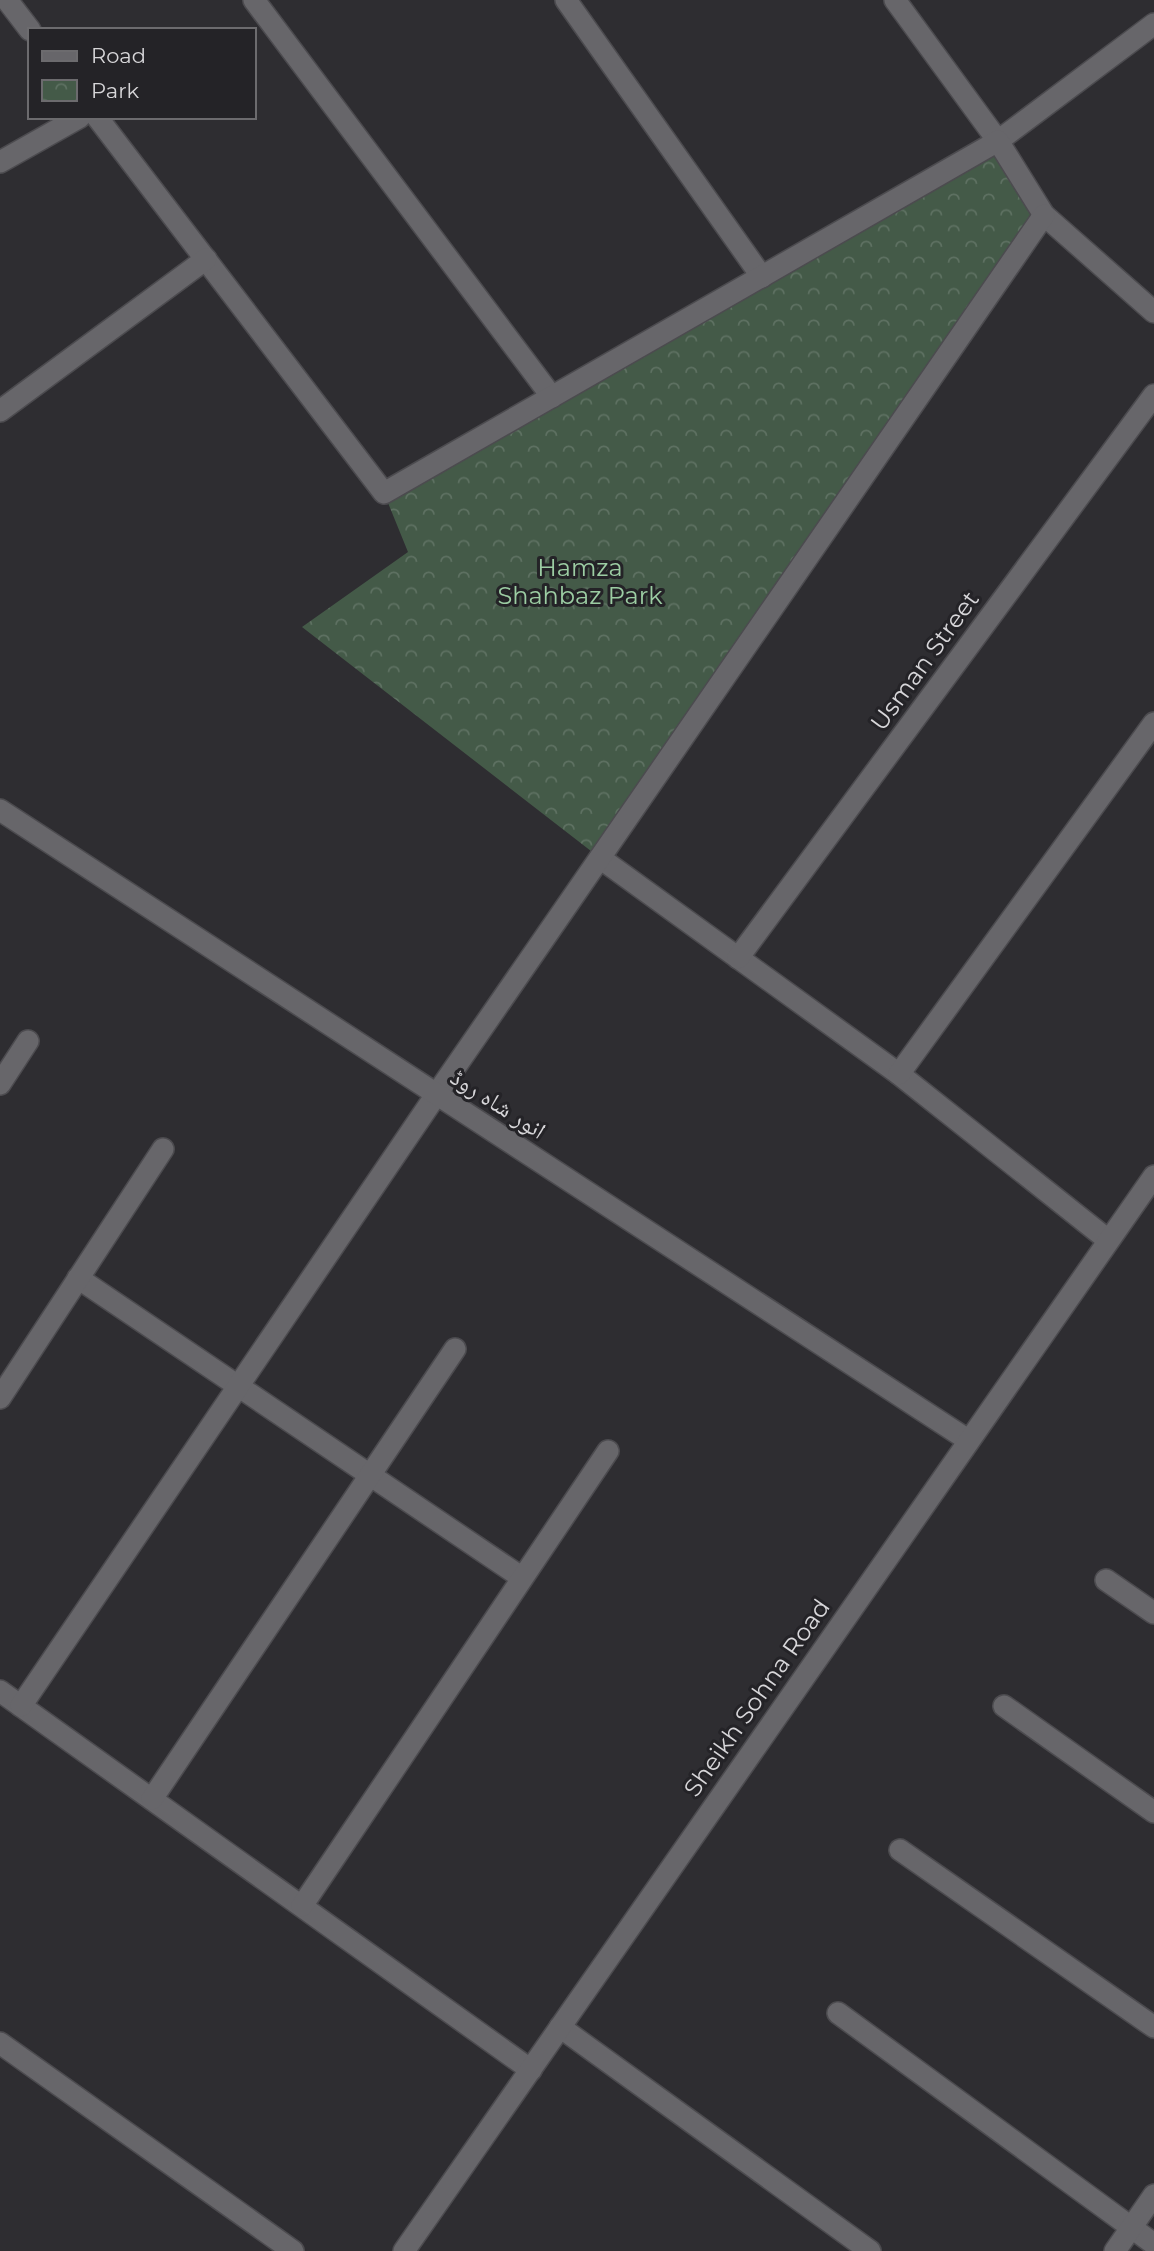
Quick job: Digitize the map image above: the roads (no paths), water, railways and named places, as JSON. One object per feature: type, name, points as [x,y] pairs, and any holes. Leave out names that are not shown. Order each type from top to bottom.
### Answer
[{"type":"street","points":[[7,0],[28,28]]},
{"type":"street","points":[[254,0],[552,397]]},
{"type":"street","points":[[566,0],[762,277]]},
{"type":"street","points":[[895,0],[998,141],[1044,215],[1154,312]]},
{"type":"street","points":[[99,119],[384,493],[998,141],[1154,24]]},
{"type":"street","points":[[0,162],[76,119]]},
{"type":"street","points":[[21,1706],[436,1095],[1044,215]]},
{"type":"street","points":[[0,411],[205,259]]},
{"type":"street","name":"Usman Street","points":[[738,958],[1154,395]]},
{"type":"street","points":[[899,1074],[1154,723]]},
{"type":"street","name":"انور شاہ روڈ","points":[[0,810],[968,1440]]},
{"type":"street","points":[[600,858],[899,1074],[1108,1240]]},
{"type":"street","points":[[0,1084],[28,1041]]},
{"type":"street","points":[[0,1398],[163,1149]]},
{"type":"street","name":"Sheikh Sohna Road","points":[[404,2251],[1154,1175]]},
{"type":"street","points":[[78,1278],[521,1577]]},
{"type":"street","points":[[152,1799],[455,1349]]},
{"type":"street","points":[[302,1906],[608,1451]]},
{"type":"street","points":[[1107,1580],[1154,1613]]},
{"type":"street","points":[[0,1691],[531,2070]]},
{"type":"street","points":[[1004,1706],[1154,1812]]},
{"type":"street","points":[[900,1850],[1154,2027]]},
{"type":"street","points":[[838,2013],[1154,2244]]},
{"type":"street","points":[[560,2027],[870,2251]]},
{"type":"street","points":[[0,2043],[293,2251]]},
{"type":"street","points":[[1115,2251],[1154,2195]]},
{"type":"park label","name":"Hamza Shahbaz Park","points":[[580,582]]}]
